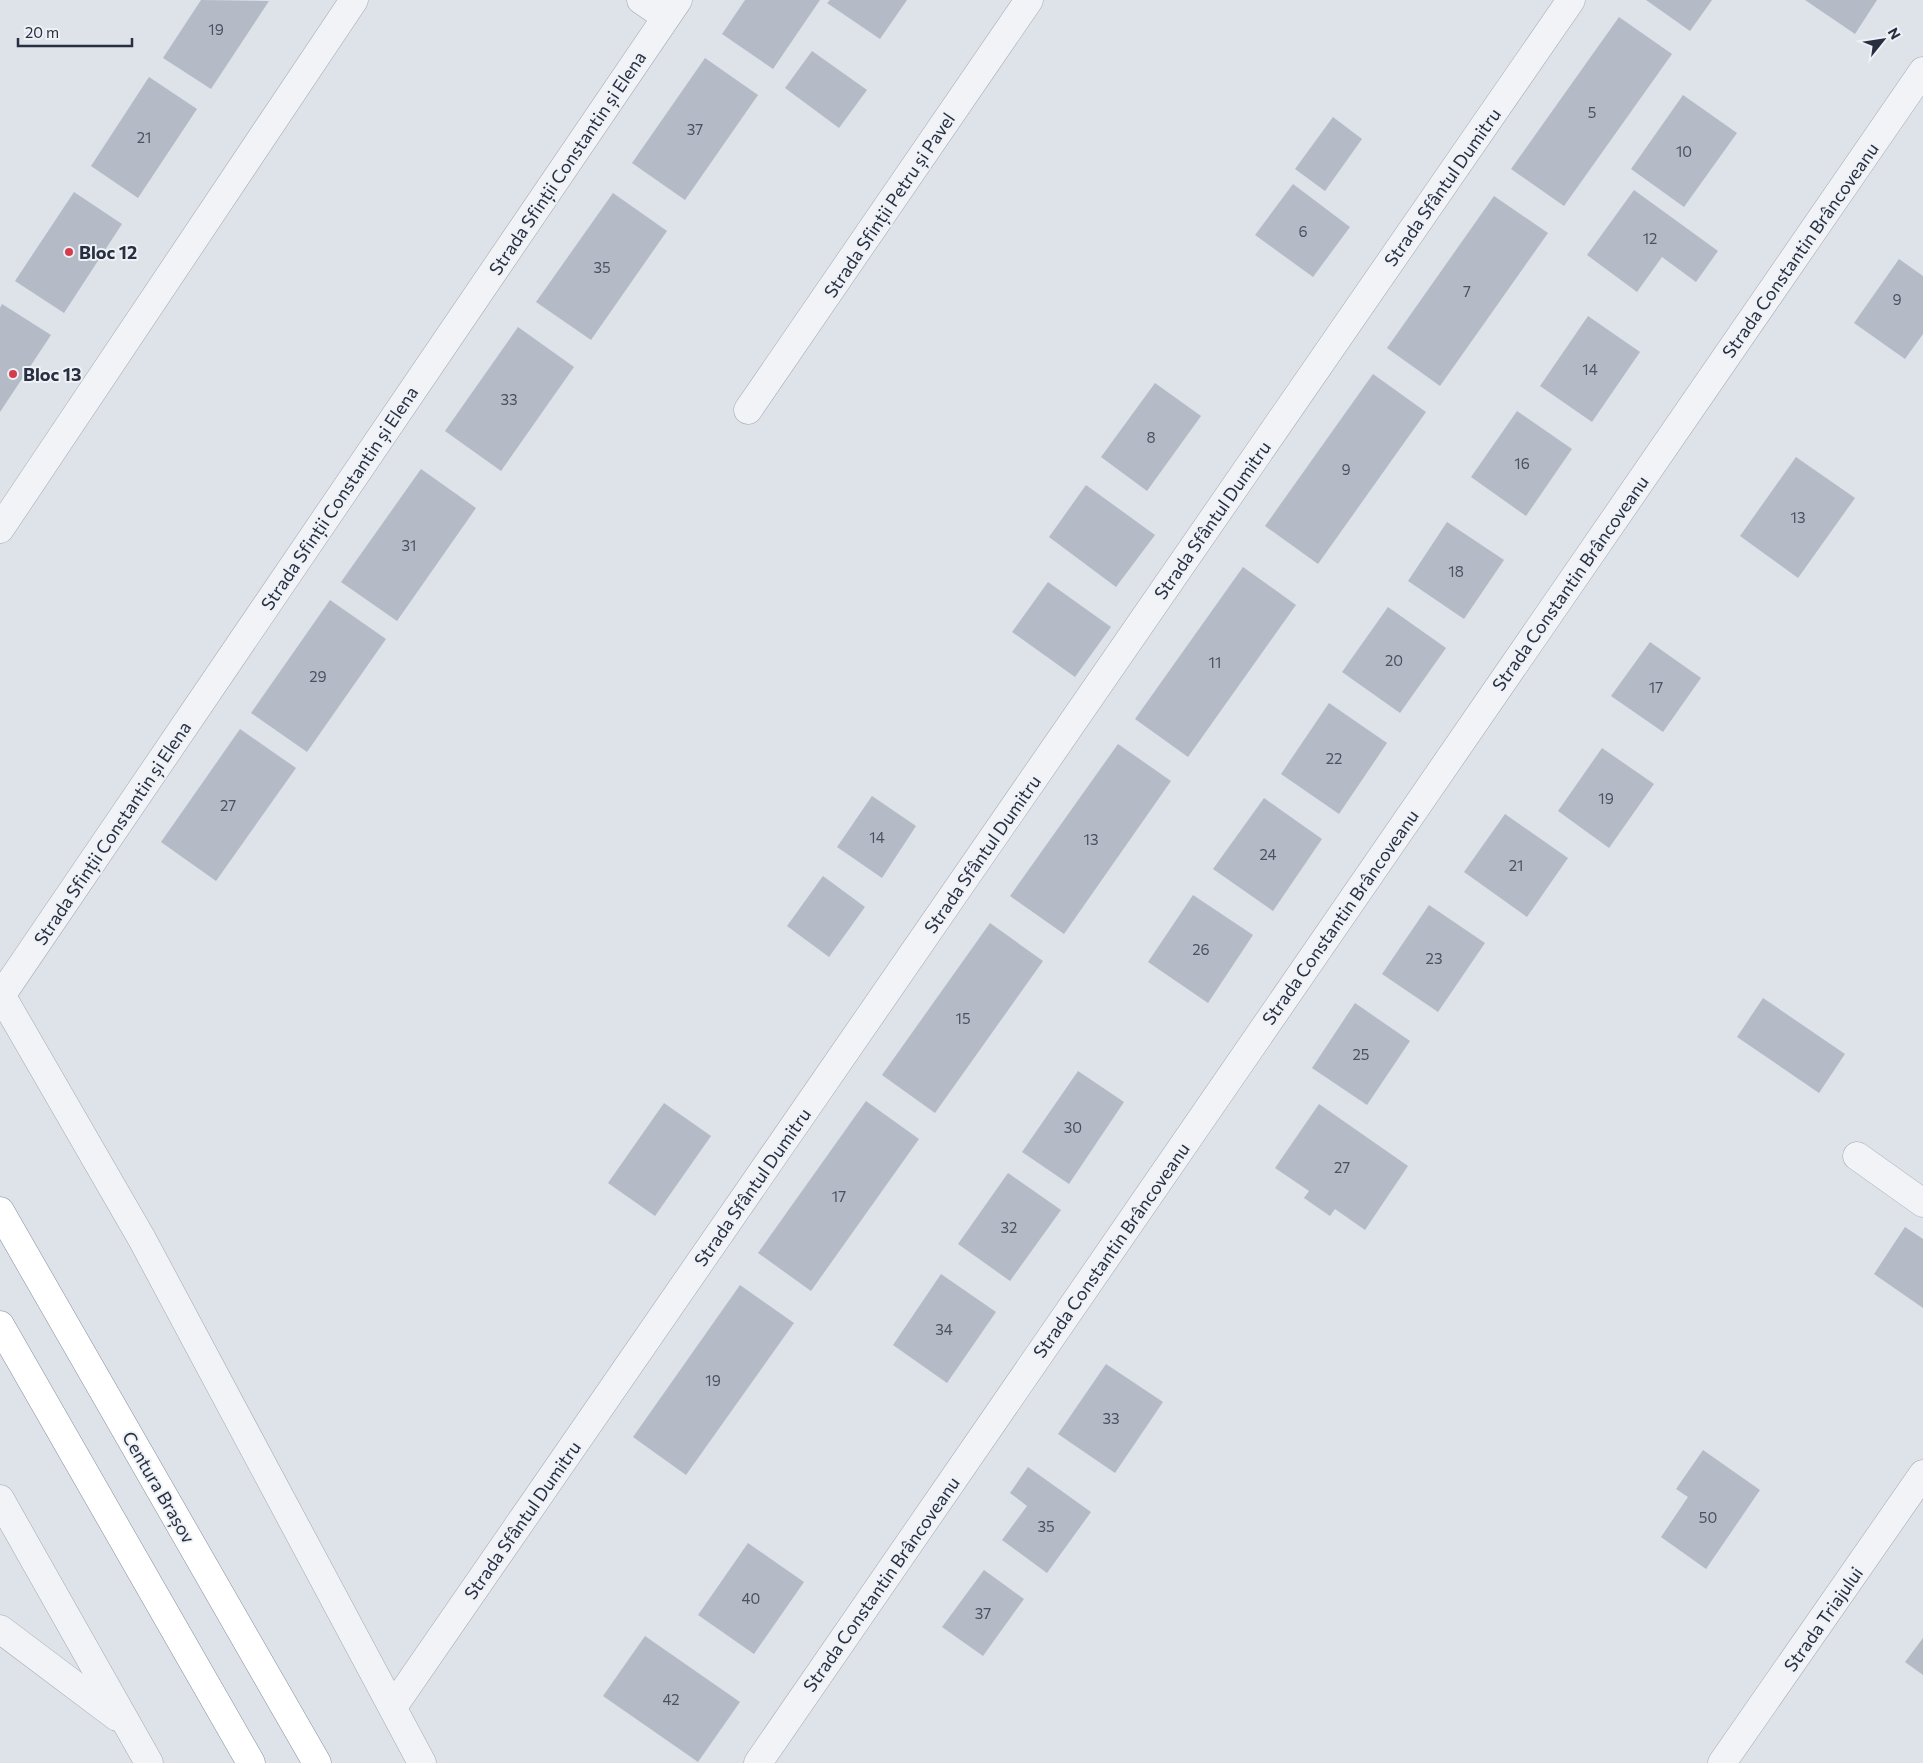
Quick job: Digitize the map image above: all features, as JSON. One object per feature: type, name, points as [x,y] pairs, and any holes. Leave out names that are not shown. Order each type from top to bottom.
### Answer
[{"type":"highway","name":"Centura Brașov","points":[[0,1210],[317,1763]]},
{"type":"highway","points":[[0,1325],[251,1763]]},
{"type":"street","points":[[0,529],[354,0]]},
{"type":"street","points":[[641,0],[672,8]]},
{"type":"street","name":"Strada Sfinții Petru și Pavel","points":[[748,410],[1029,0]]},
{"type":"street","name":"Strada Sfântul Dumitru","points":[[393,1707],[1570,0]]},
{"type":"street","name":"Strada Sfinții Constantin și Elena","points":[[1,994],[672,8]]},
{"type":"street","name":"Strada Constantin Brâncoveanu","points":[[758,1763],[1923,71]]},
{"type":"street","points":[[1,994],[142,1239],[422,1763]]},
{"type":"street","points":[[1857,1156],[1923,1203]]},
{"type":"street","name":"Strada Triajului","points":[[1722,1763],[1923,1474]]},
{"type":"street","points":[[0,1499],[149,1763]]},
{"type":"street","points":[[0,1628],[126,1724]]},
{"type":"building","points":[[201,0],[269,1],[211,89],[163,58]]},
{"type":"building","points":[[745,0],[820,0],[773,69],[722,34]]},
{"type":"building","points":[[830,0],[907,0],[880,39],[827,3]]},
{"type":"building","points":[[1646,0],[1712,0],[1690,31]]},
{"type":"building","points":[[1805,0],[1877,0],[1855,34]]},
{"type":"building","points":[[1619,17],[1672,54],[1564,206],[1511,169]]},
{"type":"building","points":[[812,51],[867,90],[839,128],[785,88]]},
{"type":"building","points":[[705,58],[758,95],[685,200],[632,163]]},
{"type":"building","points":[[149,77],[197,109],[138,198],[91,166]]},
{"type":"building","points":[[1683,95],[1737,133],[1684,207],[1631,169]]},
{"type":"building","points":[[1333,117],[1362,139],[1325,191],[1295,169]]},
{"type":"building","points":[[1293,184],[1350,227],[1313,277],[1255,235]]},
{"type":"building","points":[[1634,190],[1718,251],[1696,282],[1662,257],[1637,292],[1587,255]]},
{"type":"building","name":"Bloc 12","points":[[74,192],[122,224],[64,313],[15,281]]},
{"type":"building","points":[[613,193],[667,231],[591,340],[536,302]]},
{"type":"building","points":[[1494,196],[1548,233],[1440,386],[1387,348]]},
{"type":"building","points":[[1899,259],[1923,276],[1923,334],[1905,359],[1854,323]]},
{"type":"building","name":"Bloc 13","points":[[2,304],[51,335],[0,412],[0,308]]},
{"type":"building","points":[[1588,316],[1640,352],[1592,422],[1540,386]]},
{"type":"building","points":[[518,327],[574,367],[501,471],[445,431]]},
{"type":"building","points":[[1373,374],[1426,412],[1318,564],[1265,526]]},
{"type":"building","points":[[1155,383],[1201,416],[1147,491],[1101,457]]},
{"type":"building","points":[[1517,411],[1572,449],[1526,516],[1471,477]]},
{"type":"building","points":[[1796,457],[1855,498],[1798,578],[1740,536]]},
{"type":"building","points":[[421,469],[476,508],[397,621],[341,582]]},
{"type":"building","points":[[1086,485],[1155,535],[1116,587],[1049,537]]},
{"type":"building","points":[[1447,522],[1504,560],[1464,619],[1408,581]]},
{"type":"building","points":[[1243,567],[1296,605],[1188,757],[1135,719]]},
{"type":"building","points":[[1048,582],[1111,627],[1075,677],[1012,632]]},
{"type":"building","points":[[330,600],[386,639],[307,752],[251,713]]},
{"type":"building","points":[[1388,607],[1446,648],[1400,713],[1342,672]]},
{"type":"building","points":[[1650,642],[1701,678],[1663,732],[1611,696]]},
{"type":"building","points":[[1329,703],[1387,743],[1339,814],[1281,774]]},
{"type":"building","points":[[240,729],[296,768],[216,881],[161,842]]},
{"type":"building","points":[[1118,744],[1171,781],[1064,934],[1010,896]]},
{"type":"building","points":[[1602,748],[1654,784],[1609,848],[1558,811]]},
{"type":"building","points":[[872,796],[916,826],[882,878],[837,847]]},
{"type":"building","points":[[1264,798],[1322,839],[1273,911],[1213,869]]},
{"type":"building","points":[[1505,814],[1568,858],[1527,917],[1464,872]]},
{"type":"building","points":[[823,876],[865,907],[829,957],[787,926]]},
{"type":"building","points":[[1193,895],[1253,935],[1208,1003],[1148,962]]},
{"type":"building","points":[[1429,905],[1485,943],[1438,1012],[1382,974]]},
{"type":"building","points":[[990,923],[1043,961],[935,1113],[882,1075]]},
{"type":"building","points":[[1763,998],[1845,1054],[1819,1093],[1737,1037]]},
{"type":"building","points":[[1355,1003],[1410,1041],[1367,1105],[1312,1068]]},
{"type":"building","points":[[1078,1071],[1124,1102],[1069,1184],[1022,1152]]},
{"type":"building","points":[[866,1101],[919,1139],[811,1291],[758,1253]]},
{"type":"building","points":[[664,1103],[711,1136],[655,1216],[608,1183]]},
{"type":"building","points":[[1319,1104],[1408,1166],[1365,1230],[1335,1209],[1330,1216],[1304,1198],[1309,1191],[1275,1168]]},
{"type":"building","points":[[1008,1173],[1061,1210],[1010,1281],[958,1244]]},
{"type":"building","points":[[1905,1227],[1923,1239],[1923,1308],[1874,1274]]},
{"type":"building","points":[[941,1274],[996,1312],[947,1383],[893,1345]]},
{"type":"building","points":[[740,1285],[794,1323],[686,1475],[633,1437]]},
{"type":"building","points":[[1106,1364],[1163,1402],[1115,1473],[1058,1434]]},
{"type":"building","points":[[1703,1450],[1760,1490],[1706,1569],[1661,1537],[1688,1497],[1676,1489]]},
{"type":"building","points":[[1028,1467],[1091,1512],[1047,1573],[1002,1540],[1027,1506],[1010,1493]]},
{"type":"building","points":[[748,1543],[804,1582],[754,1654],[698,1615]]},
{"type":"building","points":[[984,1570],[1024,1599],[983,1656],[942,1627]]},
{"type":"building","points":[[645,1636],[740,1702],[698,1762],[603,1696]]},
{"type":"building","points":[[1923,1638],[1923,1675],[1905,1662]]},
{"type":"place","name":"Bloc 12","points":[[69,252]]},
{"type":"place","name":"Bloc 13","points":[[13,374]]}]
